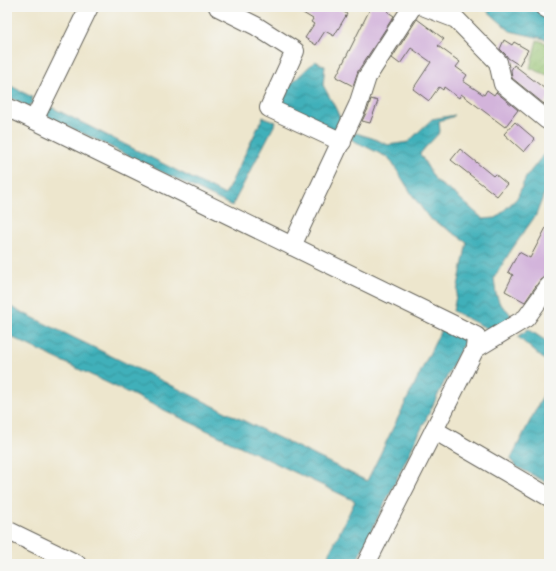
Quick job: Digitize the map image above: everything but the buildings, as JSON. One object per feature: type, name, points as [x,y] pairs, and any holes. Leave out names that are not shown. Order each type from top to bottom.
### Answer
[{"type":"street","points":[[35,118],[89,7]]},
{"type":"street","points":[[218,7],[256,26],[295,51],[269,108],[345,135]]},
{"type":"street","points":[[292,246],[345,135],[358,105],[367,77],[412,7]]},
{"type":"street","points":[[425,7],[460,13],[498,62],[504,84],[547,120],[549,120]]},
{"type":"street","points":[[544,7],[549,10]]},
{"type":"street","points":[[7,107],[35,118],[476,336],[475,350],[366,564]]},
{"type":"street","points":[[475,350],[526,318],[549,286]]},
{"type":"street","points":[[434,430],[549,497]]},
{"type":"street","points":[[8,534],[77,564]]},
{"type":"green space","points":[[537,40],[549,44],[549,76],[530,68]]},
{"type":"water","points":[[483,7],[529,7],[549,17],[549,40],[510,31]]},
{"type":"water","points":[[315,61],[325,66],[323,85],[343,124],[335,135],[279,105],[290,85]]},
{"type":"water","points":[[7,84],[32,97],[31,100],[48,110],[51,107],[225,195],[263,117],[276,122],[232,206],[45,115],[47,112],[30,103],[29,107],[7,96]]},
{"type":"water","points":[[455,115],[439,121],[440,132],[420,154],[436,181],[456,195],[483,219],[496,218],[517,198],[526,177],[549,149],[549,181],[536,215],[494,278],[496,294],[500,304],[513,318],[488,329],[453,311],[467,242],[429,218],[389,158],[352,140],[352,135],[356,133],[388,145],[408,142],[432,119]]},
{"type":"water","points":[[7,305],[367,481],[442,328],[465,340],[355,564],[324,564],[355,501],[7,335]]},
{"type":"water","points":[[528,329],[549,343],[549,364],[518,337]]},
{"type":"water","points":[[549,384],[549,484],[514,465],[511,458]]}]
